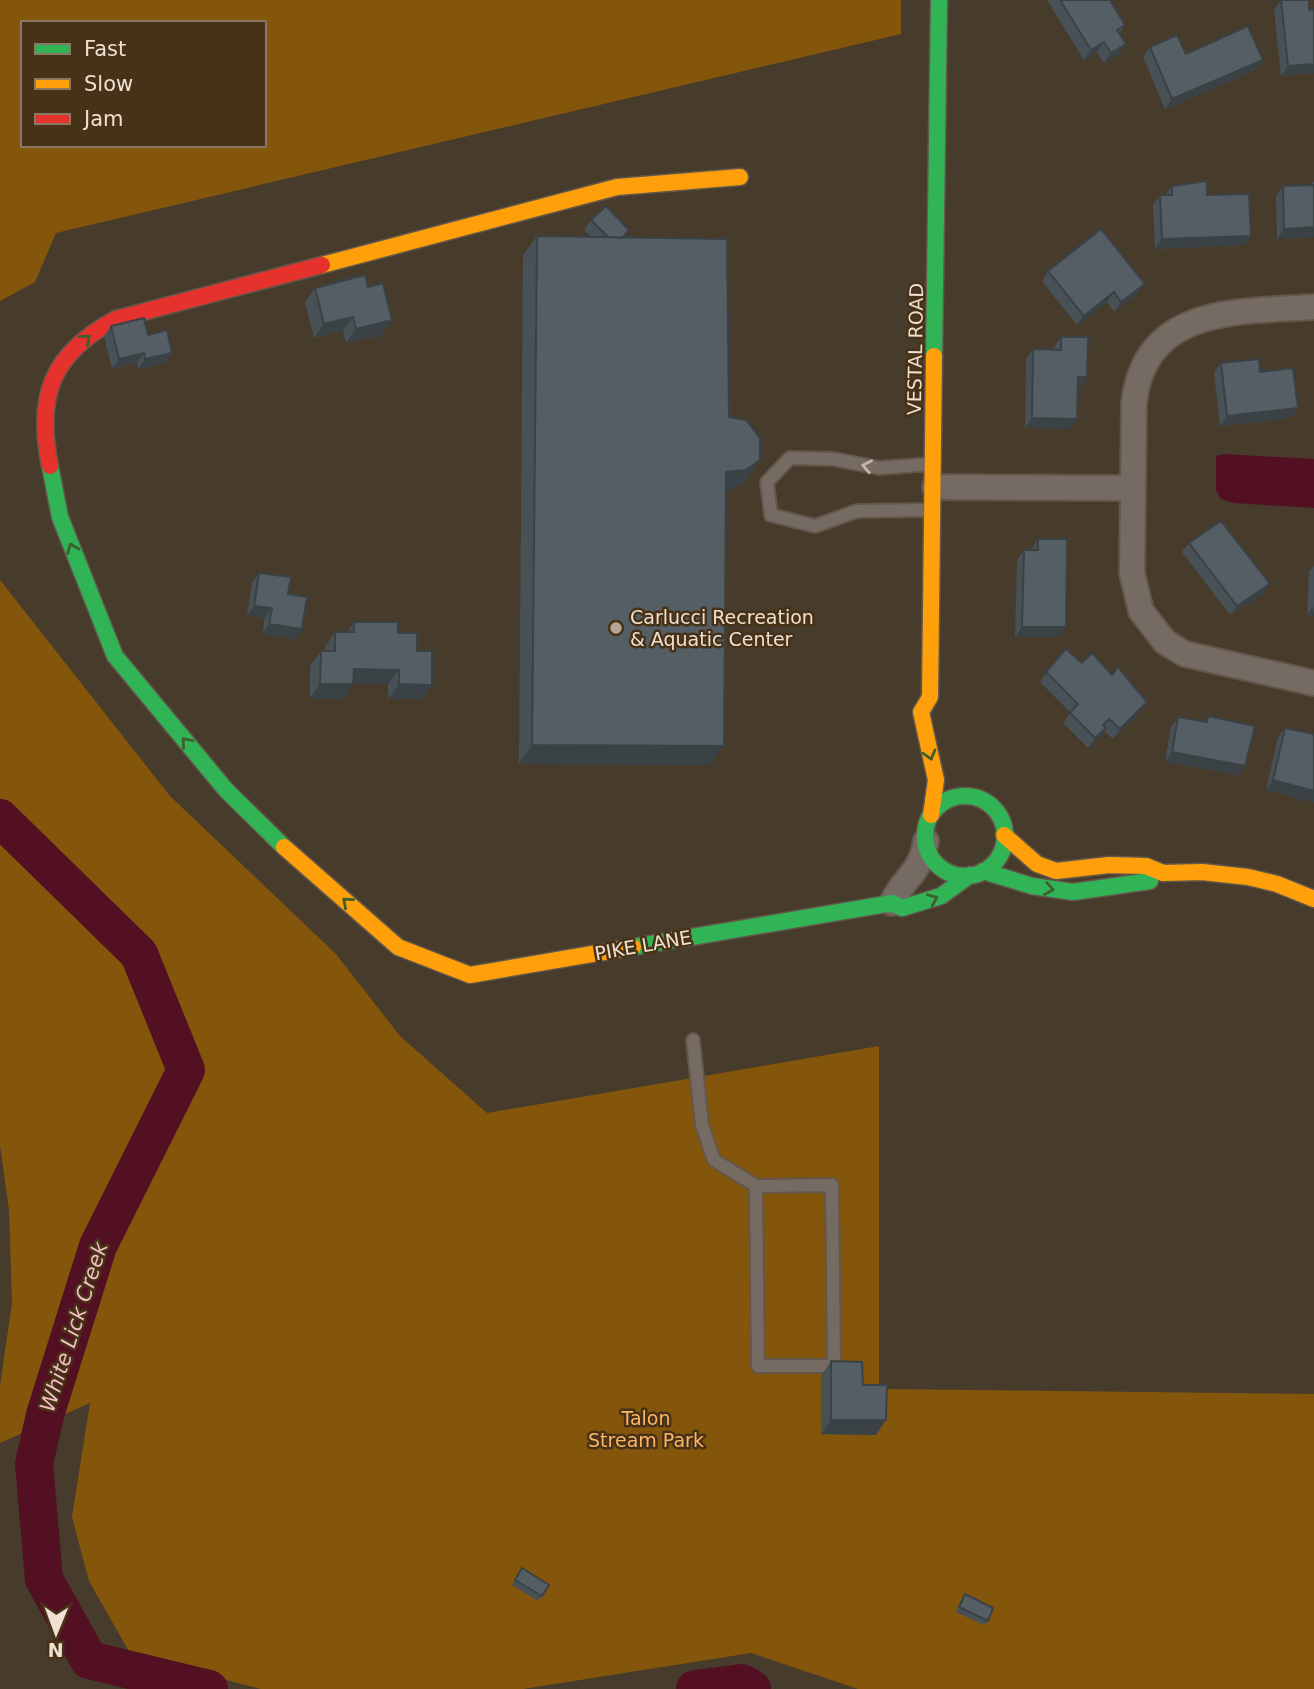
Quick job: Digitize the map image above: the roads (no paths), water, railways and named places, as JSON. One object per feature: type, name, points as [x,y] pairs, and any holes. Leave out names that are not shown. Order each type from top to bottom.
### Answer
[{"type":"street","name":"VESTAL ROAD","points":[[932,815],[936,780],[921,712],[930,697],[935,487],[939,0]]},
{"type":"street","name":"PIKE LANE","points":[[740,177],[617,187],[116,319],[92,332],[63,360],[46,399],[43,430],[60,517],[115,656],[226,790],[283,846],[398,947],[470,975],[892,903],[902,908],[941,896],[977,873]]},
{"type":"street","points":[[1314,307],[1213,314],[1189,322],[1168,336],[1151,355],[1135,394],[1133,488],[1133,589],[1141,611],[1154,631],[1165,642],[1200,659],[1314,683]]},
{"type":"street","points":[[935,487],[1133,488]]},
{"type":"street","points":[[930,697],[940,712]]},
{"type":"street","points":[[965,779],[981,799],[999,814],[1004,835],[1000,855],[977,873]]},
{"type":"street","points":[[892,903],[896,893],[920,866],[932,815],[947,800],[956,797],[981,799]]},
{"type":"street","points":[[1004,835],[1027,857],[1056,871],[1109,865],[1146,866],[1163,873],[1202,872],[1248,877],[1277,884],[1314,899]]},
{"type":"street","points":[[926,841],[933,859],[943,869],[956,874],[977,873],[1073,892],[1147,883],[1163,873]]},
{"type":"lane","points":[[790,458],[834,459],[879,468],[935,487],[815,526],[771,515],[767,482],[790,458]]},
{"type":"lane","points":[[693,1040],[702,1125],[714,1160],[755,1186],[832,1185],[834,1366],[758,1366],[755,1186]]},
{"type":"waterway","name":"White Lick Creek","points":[[0,818],[139,954],[186,1070],[98,1246],[45,1415],[34,1464],[44,1579],[89,1660],[209,1689]]},
{"type":"waterway","name":"White Lick Creek","points":[[695,1689],[742,1683],[752,1689]]},
{"type":"place","name":"Carlucci Recreation & Aquatic Center","points":[[616,628]]},
{"type":"park label","name":"Talon Stream Park","points":[[646,1429]]}]
